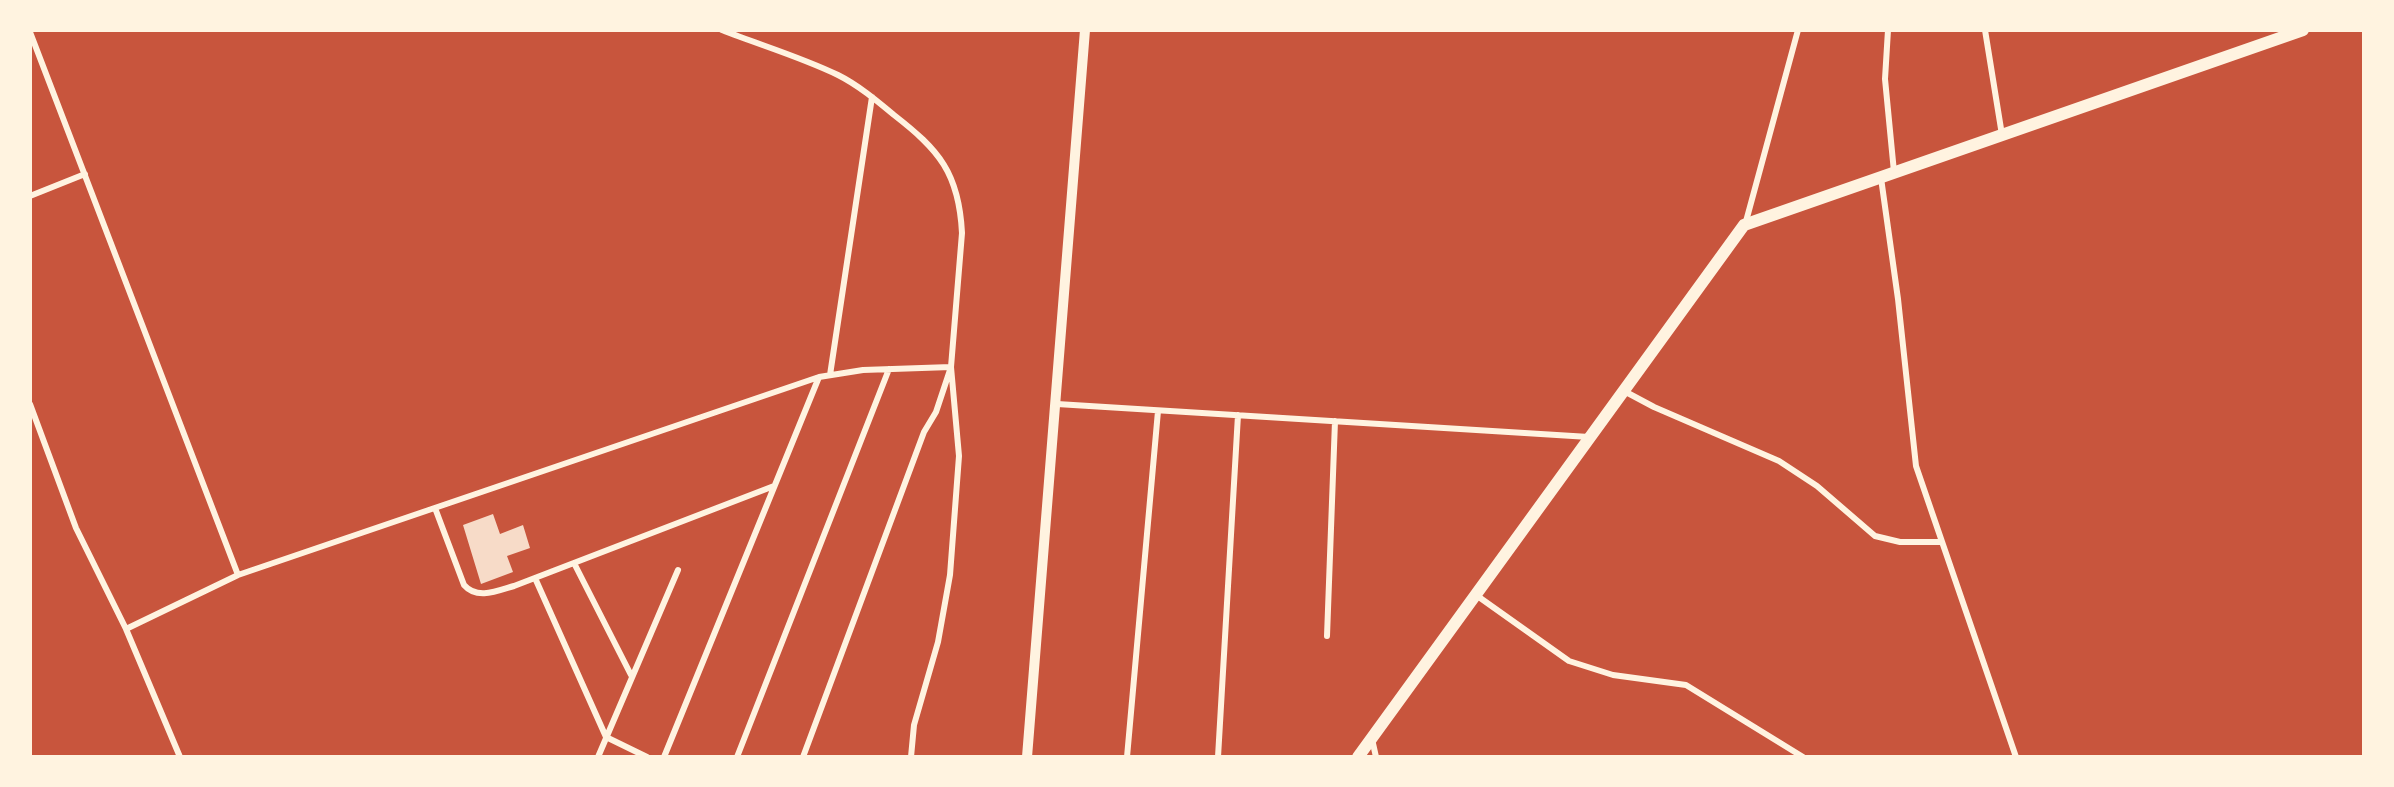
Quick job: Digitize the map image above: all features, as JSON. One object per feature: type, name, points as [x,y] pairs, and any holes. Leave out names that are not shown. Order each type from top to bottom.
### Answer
[{"type":"main road","points":[[1358,757],[1744,225],[2303,30]]},
{"type":"street","points":[[722,30],[838,75],[872,97],[930,145],[955,188],[961,211],[962,233],[951,367],[959,456],[950,575],[938,642],[914,725],[911,757]]},
{"type":"street","points":[[1027,757],[1085,30]]},
{"type":"street","points":[[1744,225],[1798,30]]},
{"type":"street","points":[[1888,30],[1885,79],[1894,173]]},
{"type":"street","points":[[1985,30],[2002,135]]},
{"type":"street","points":[[30,32],[238,575]]},
{"type":"street","points":[[830,375],[872,97]]},
{"type":"street","points":[[30,196],[85,174]]},
{"type":"street","points":[[1881,178],[1898,299],[1916,466],[2016,757]]},
{"type":"street","points":[[126,629],[238,575],[819,378],[863,370],[951,367]]},
{"type":"street","points":[[803,757],[924,432],[936,412],[951,367]]},
{"type":"street","points":[[737,757],[889,369]]},
{"type":"street","points":[[664,757],[819,378]]},
{"type":"street","points":[[1624,391],[1654,407],[1779,461],[1817,486],[1875,536],[1900,542],[1941,542]]},
{"type":"street","points":[[30,404],[76,528],[126,629],[180,757]]},
{"type":"street","points":[[1056,404],[1591,437]]},
{"type":"street","points":[[1127,757],[1158,411]]},
{"type":"street","points":[[1218,757],[1238,415]]},
{"type":"street","points":[[1327,636],[1335,421]]},
{"type":"street","points":[[435,508],[464,585],[471,593],[495,591],[535,578],[774,486]]},
{"type":"street","points":[[574,563],[631,675]]},
{"type":"street","points":[[598,757],[631,675],[678,570]]},
{"type":"street","points":[[535,578],[606,737],[647,757]]},
{"type":"street","points":[[1476,596],[1569,661],[1613,675],[1686,685],[1803,757]]},
{"type":"street","points":[[1371,739],[1376,757]]},
{"type":"building","points":[[493,514],[500,534],[523,525],[530,548],[507,556],[513,572],[481,584],[463,525]]}]
